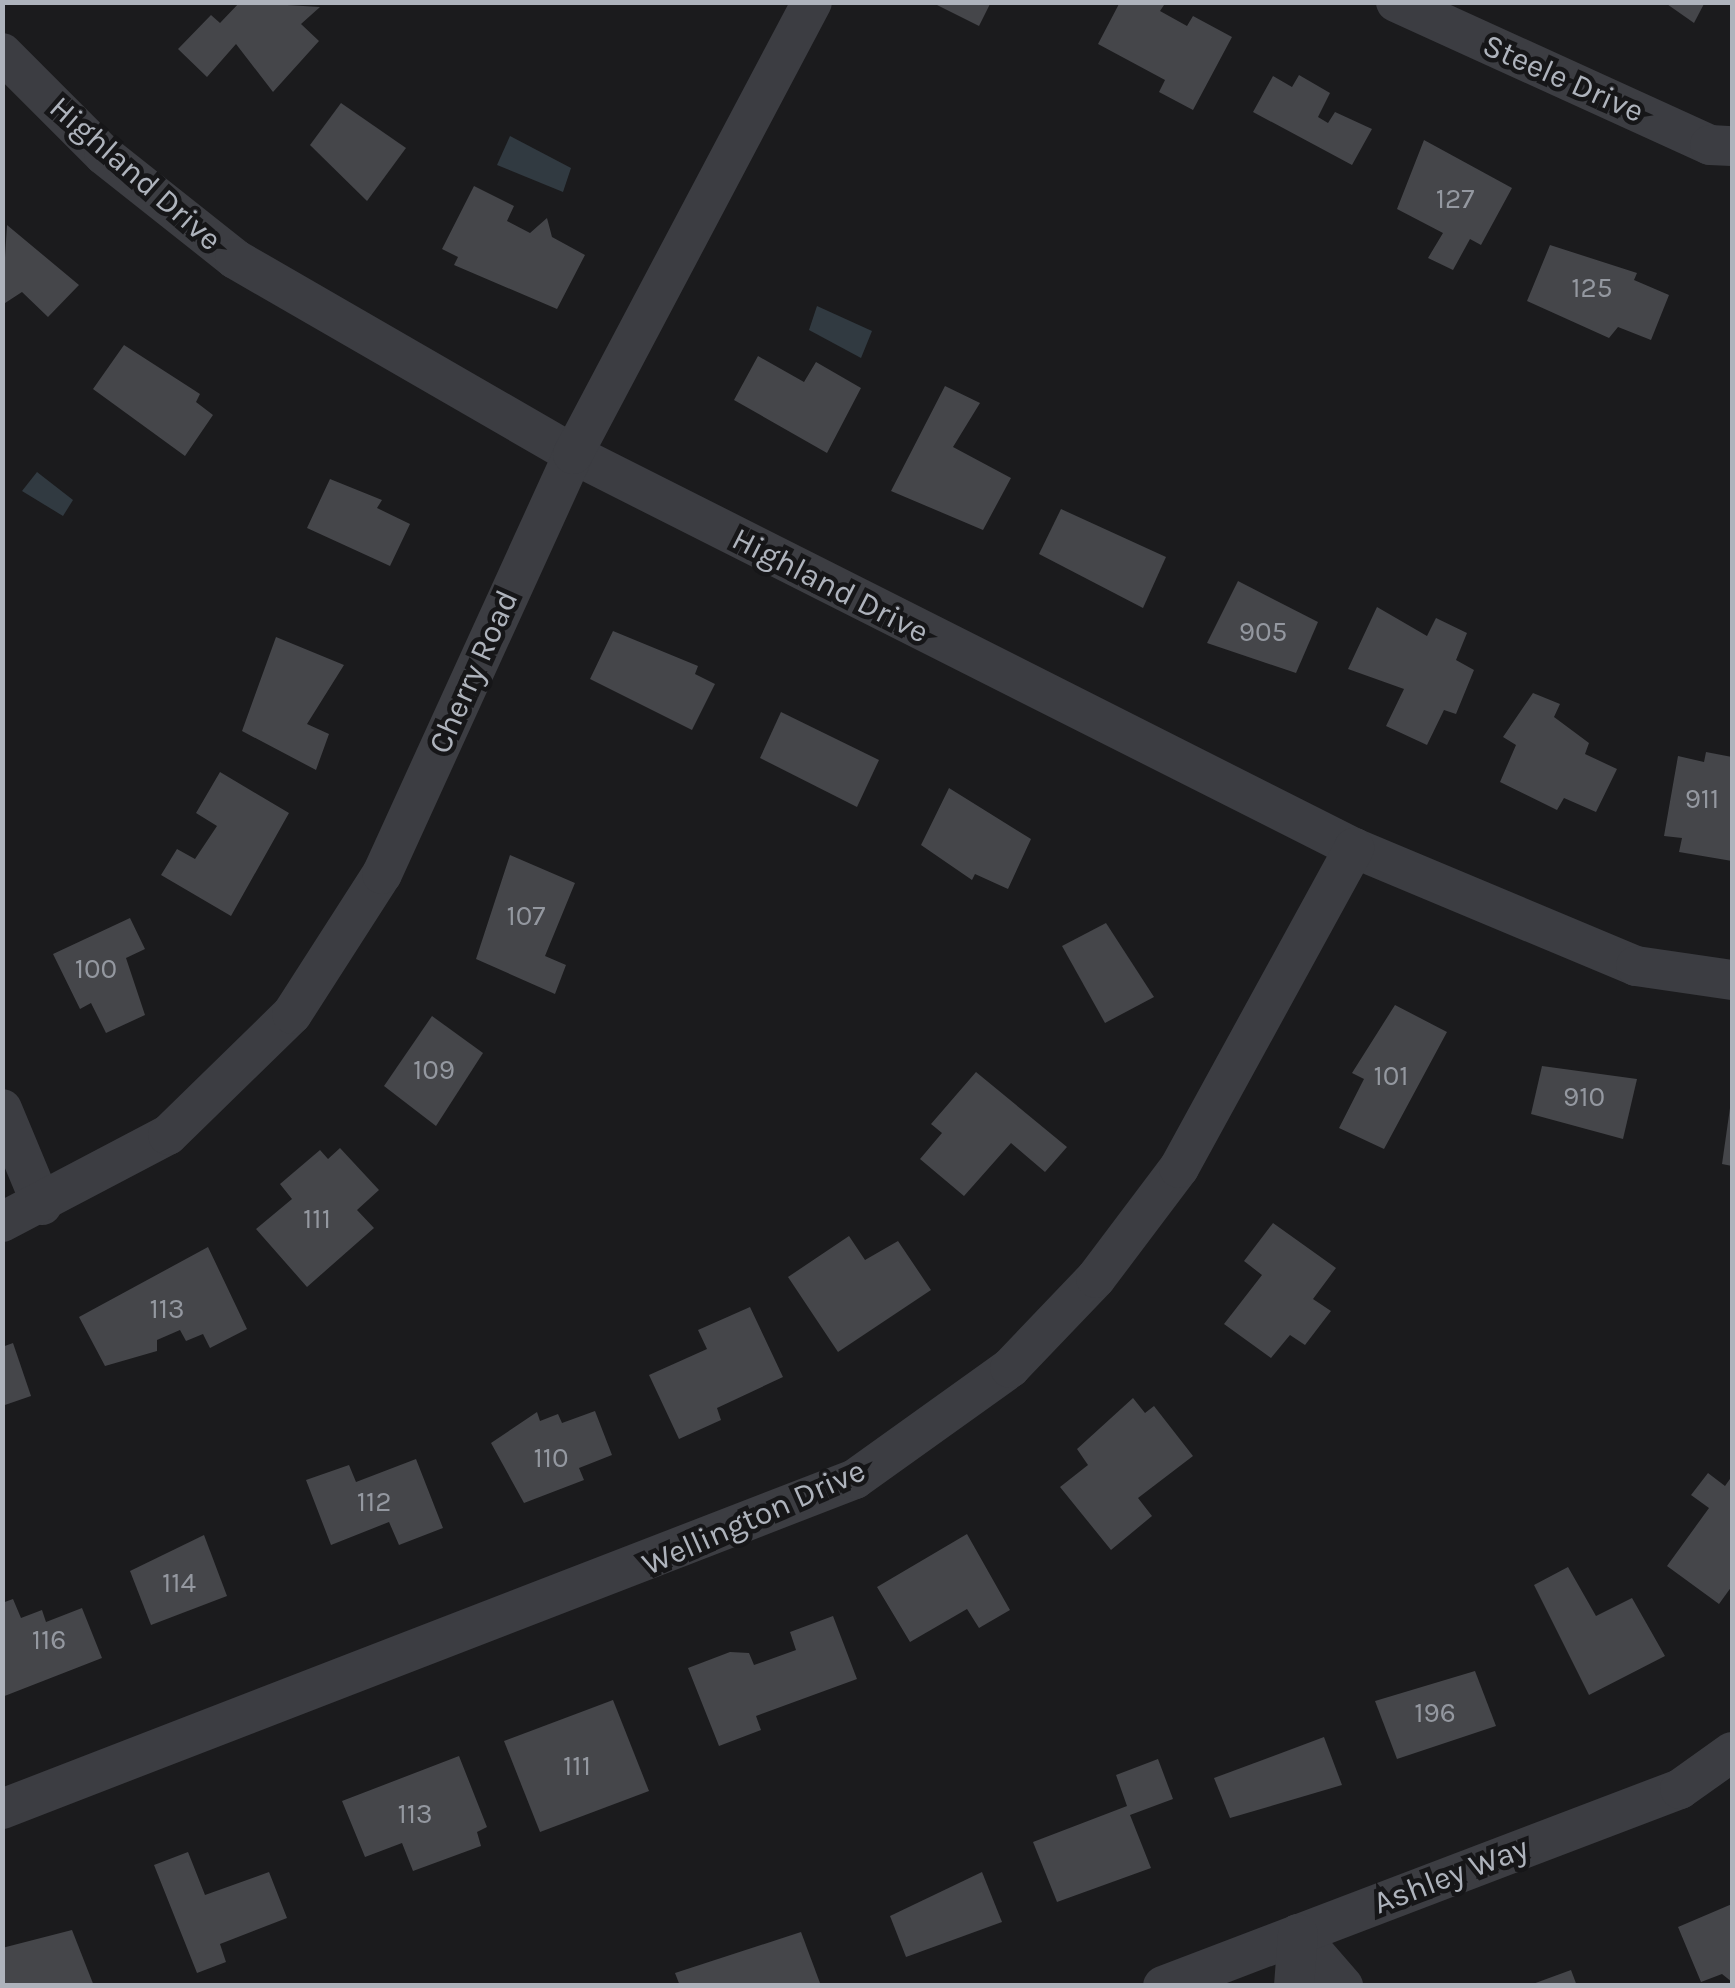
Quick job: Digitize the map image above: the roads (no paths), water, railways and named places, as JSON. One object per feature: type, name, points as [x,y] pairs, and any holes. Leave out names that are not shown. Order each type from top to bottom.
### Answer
[{"type":"street","name":"Cherry Road","points":[[2,1222],[42,1205],[168,1135],[292,1014],[382,874],[573,454],[812,2]]},
{"type":"street","name":"Steele Drive","points":[[1396,2],[1710,144],[1732,146]]},
{"type":"street","name":"Highland Drive","points":[[2,53],[104,156],[235,259],[573,454],[1354,848],[1636,966],[1732,980]]},
{"type":"street","name":"Wellington Drive","points":[[2,1809],[854,1479],[1010,1368],[1096,1278],[1179,1168],[1354,848]]},
{"type":"street","points":[[2,1109],[42,1205]]},
{"type":"street","name":"Ashley Way","points":[[1163,1986],[1680,1789],[1732,1752]]},
{"type":"street","points":[[1294,1986],[1298,1934]]},
{"type":"street","points":[[1298,1934],[1343,1986]]}]
